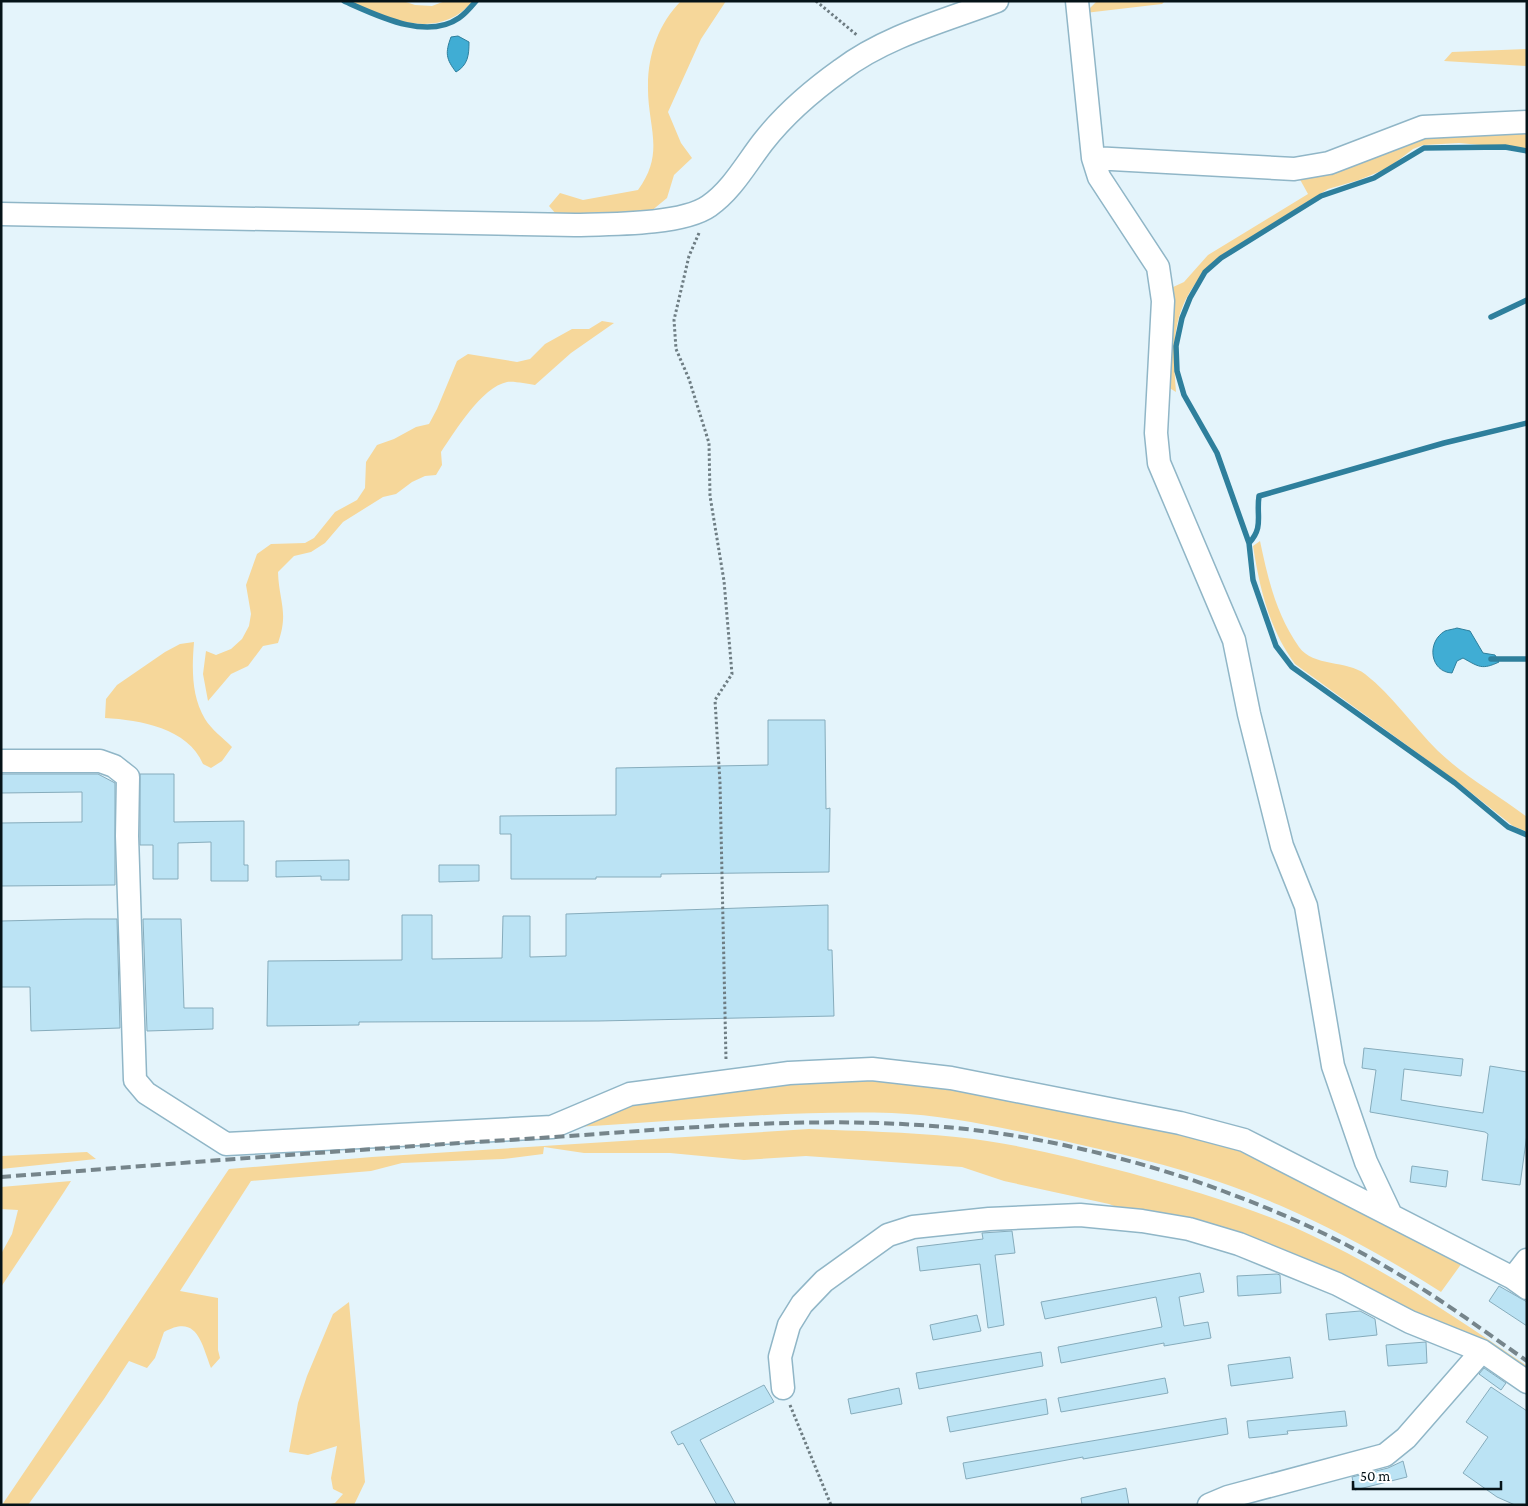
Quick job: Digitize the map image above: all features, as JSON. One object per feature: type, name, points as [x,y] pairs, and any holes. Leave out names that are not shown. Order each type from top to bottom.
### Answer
[{"type":"street","points":[[1,214],[575,225],[662,220],[686,215],[708,207],[729,188],[764,140],[800,103],[840,70],[875,48],[996,1]]},
{"type":"street","points":[[1077,1],[1093,158],[1099,177],[1158,267],[1163,301],[1156,433],[1158,463],[1234,640],[1249,714],[1282,846],[1306,906],[1333,1066],[1366,1162],[1391,1215]]},
{"type":"street","points":[[1093,158],[1294,169],[1329,163],[1423,128],[1527,122]]},
{"type":"street","points":[[1,761],[100,761],[114,766],[128,777],[127,836],[135,1080],[146,1093],[226,1144],[552,1127],[630,1094],[788,1073],[872,1069],[951,1078],[1180,1123],[1244,1140],[1520,1283],[1527,1260]]},
{"type":"street","points":[[783,1388],[780,1357],[789,1325],[802,1304],[824,1281],[888,1235],[913,1227],[989,1219],[1080,1215],[1142,1221],[1189,1229],[1239,1244],[1337,1284],[1410,1322],[1482,1351],[1527,1382]]},
{"type":"street","points":[[1209,1505],[1228,1498],[1385,1455],[1406,1438],[1482,1351]]},
{"type":"path","points":[[816,1],[875,48]]},
{"type":"path","points":[[708,207],[689,256],[674,320],[676,349],[689,379],[709,443],[710,496],[724,581],[732,674],[715,700],[720,783],[727,1081]]},
{"type":"path","points":[[783,1388],[831,1505]]},
{"type":"shaded area","points":[[348,1],[403,1],[415,5],[432,6],[445,1],[473,1],[459,14],[444,21],[429,24],[396,20]]},
{"type":"shaded area","points":[[681,1],[726,1],[701,39],[668,112],[681,143],[692,158],[674,175],[667,198],[650,212],[624,216],[556,214],[549,206],[560,193],[583,200],[638,190],[651,163],[653,151],[648,100],[650,62],[661,29]]},
{"type":"shaded area","points":[[1097,1],[1165,1],[1162,4],[1085,13]]},
{"type":"shaded area","points":[[1527,49],[1527,66],[1444,61],[1452,52]]},
{"type":"shaded area","points":[[1527,129],[1527,149],[1459,143],[1423,145],[1413,149],[1388,168],[1359,180],[1328,189],[1220,256],[1193,287],[1179,318],[1174,351],[1176,392],[1163,384],[1171,288],[1184,282],[1208,255],[1308,194],[1297,174],[1422,136]]},
{"type":"shaded area","points":[[602,321],[614,323],[571,353],[535,385],[507,382],[488,392],[470,411],[441,452],[442,465],[436,475],[425,476],[412,482],[396,494],[383,497],[343,522],[325,543],[311,552],[294,556],[278,572],[283,623],[278,643],[263,646],[248,666],[231,674],[208,701],[203,674],[206,651],[216,655],[231,649],[242,639],[249,626],[251,614],[246,585],[257,554],[271,544],[305,543],[314,538],[335,512],[357,500],[365,488],[366,462],[377,445],[394,439],[416,427],[429,424],[457,361],[468,354],[517,362],[530,359],[545,344],[572,329],[589,329]]},
{"type":"shaded area","points":[[1260,541],[1270,583],[1279,609],[1284,622],[1299,647],[1313,658],[1349,667],[1365,674],[1394,701],[1448,760],[1527,817],[1527,832],[1513,826],[1459,783],[1295,664],[1278,637],[1267,608],[1253,546]]},
{"type":"shaded area","points":[[194,642],[194,681],[200,710],[210,726],[232,747],[222,761],[211,768],[203,764],[196,752],[175,734],[147,724],[105,718],[106,699],[117,685],[165,652],[180,644]]},
{"type":"shaded area","points":[[873,1073],[1243,1144],[1462,1263],[1441,1292],[1402,1268],[1321,1224],[1223,1183],[1108,1151],[952,1119],[892,1113],[809,1113],[561,1128],[615,1105]]},
{"type":"shaded area","points":[[809,1129],[919,1134],[1000,1143],[1130,1173],[1246,1208],[1313,1236],[1368,1264],[1449,1313],[1527,1366],[1527,1374],[1512,1363],[1109,1204],[1004,1181],[962,1167],[806,1156],[744,1160],[670,1153],[584,1153],[544,1147],[543,1154],[503,1159],[402,1163],[371,1171],[251,1181],[180,1291],[218,1298],[218,1350],[220,1358],[211,1368],[200,1340],[191,1329],[184,1326],[175,1327],[164,1332],[155,1358],[147,1368],[129,1361],[28,1505],[2,1505],[229,1169],[372,1157]]},
{"type":"shaded area","points":[[87,1152],[96,1159],[1,1169],[1,1156]]},
{"type":"shaded area","points":[[71,1181],[1,1287],[1,1254],[12,1234],[18,1210],[1,1209],[1,1187]]},
{"type":"shaded area","points":[[349,1302],[365,1482],[354,1505],[326,1505],[335,1503],[343,1494],[333,1489],[331,1478],[337,1446],[308,1455],[289,1452],[298,1403],[307,1376],[333,1314]]},
{"type":"water","points":[[458,36],[469,42],[469,47],[465,63],[456,72],[448,59],[447,52],[451,37]]},
{"type":"water","points":[[1457,628],[1470,631],[1483,653],[1495,655],[1499,662],[1484,667],[1473,664],[1463,658],[1457,661],[1452,673],[1439,668],[1433,656],[1435,642],[1445,631]]},
{"type":"building","points":[[768,720],[825,720],[826,809],[830,808],[829,872],[661,874],[661,877],[596,877],[596,879],[511,879],[511,834],[500,834],[500,816],[616,815],[616,768],[768,765]]},
{"type":"building","points":[[1,774],[98,774],[115,783],[115,885],[1,886],[1,823],[82,822],[82,792],[1,793]]},
{"type":"building","points":[[140,774],[174,774],[174,822],[244,821],[244,865],[248,865],[248,881],[211,881],[211,842],[178,843],[178,879],[153,879],[153,845],[140,845]]},
{"type":"building","points":[[349,860],[349,880],[321,880],[321,876],[276,877],[276,861]]},
{"type":"building","points":[[439,865],[479,865],[479,881],[439,882]]},
{"type":"building","points":[[828,905],[828,950],[832,950],[834,1016],[598,1021],[359,1022],[359,1025],[267,1026],[268,961],[402,960],[402,915],[432,915],[432,959],[502,958],[503,916],[530,916],[530,957],[566,956],[566,914]]},
{"type":"building","points":[[117,919],[120,1028],[31,1031],[30,987],[1,987],[1,921]]},
{"type":"building","points":[[143,919],[181,919],[184,1008],[213,1008],[213,1029],[147,1031]]},
{"type":"building","points":[[1364,1048],[1463,1059],[1461,1076],[1404,1069],[1401,1100],[1483,1113],[1490,1066],[1527,1072],[1527,1134],[1520,1185],[1482,1180],[1488,1134],[1485,1132],[1370,1112],[1376,1070],[1362,1068]]},
{"type":"building","points":[[1412,1166],[1448,1171],[1446,1187],[1410,1182]]},
{"type":"building","points":[[1012,1231],[1015,1253],[995,1255],[1004,1325],[988,1328],[980,1264],[920,1271],[917,1247],[983,1239],[982,1233]]},
{"type":"building","points":[[1200,1273],[1204,1292],[1179,1297],[1184,1326],[1208,1322],[1211,1338],[1164,1346],[1164,1343],[1061,1363],[1058,1347],[1162,1327],[1156,1297],[1045,1319],[1041,1302]]},
{"type":"building","points":[[1280,1275],[1281,1293],[1238,1296],[1237,1276]]},
{"type":"building","points":[[1499,1286],[1527,1302],[1527,1326],[1489,1301]]},
{"type":"building","points":[[1360,1311],[1375,1319],[1377,1335],[1329,1340],[1326,1314]]},
{"type":"building","points":[[977,1315],[981,1331],[933,1340],[930,1325]]},
{"type":"building","points":[[1426,1342],[1427,1363],[1388,1366],[1386,1345]]},
{"type":"building","points":[[1041,1352],[1043,1366],[919,1389],[916,1373]]},
{"type":"building","points":[[1290,1357],[1293,1378],[1231,1386],[1228,1365]]},
{"type":"building","points":[[1484,1368],[1506,1383],[1501,1390],[1479,1374]]},
{"type":"building","points":[[1165,1378],[1168,1393],[1061,1412],[1058,1398]]},
{"type":"building","points":[[764,1385],[774,1402],[700,1440],[736,1505],[717,1505],[683,1443],[678,1445],[671,1432]]},
{"type":"building","points":[[1491,1387],[1527,1411],[1527,1505],[1515,1505],[1497,1497],[1463,1473],[1488,1437],[1466,1422]]},
{"type":"building","points":[[899,1388],[902,1404],[851,1414],[848,1399]]},
{"type":"building","points":[[1046,1399],[1048,1414],[950,1432],[947,1417]]},
{"type":"building","points":[[1345,1411],[1347,1426],[1287,1431],[1288,1434],[1249,1438],[1247,1421]]},
{"type":"building","points":[[1226,1418],[1228,1434],[1083,1459],[1083,1457],[966,1479],[963,1463]]},
{"type":"building","points":[[1403,1461],[1407,1477],[1355,1490],[1352,1477],[1388,1468]]},
{"type":"building","points":[[1126,1488],[1129,1505],[1082,1505],[1081,1498]]},
{"type":"waterway","points":[[344,1],[386,19],[417,26],[432,27],[446,24],[459,18],[476,1]]},
{"type":"waterway","points":[[1527,151],[1505,147],[1424,148],[1374,178],[1321,196],[1221,258],[1205,272],[1190,298],[1182,318],[1176,346],[1177,371],[1184,395],[1217,453],[1249,543],[1253,580],[1276,646],[1292,667],[1455,783],[1508,827],[1527,835]]},
{"type":"waterway","points":[[1491,317],[1527,300]]},
{"type":"waterway","points":[[1249,543],[1254,537],[1258,526],[1259,496],[1444,443],[1527,423]]},
{"type":"waterway","points":[[1491,659],[1527,659]]},
{"type":"railway","points":[[1,1177],[338,1151],[692,1127],[844,1122],[979,1130],[1050,1142],[1122,1159],[1191,1180],[1266,1208],[1328,1236],[1388,1268],[1441,1301],[1527,1361]]}]
